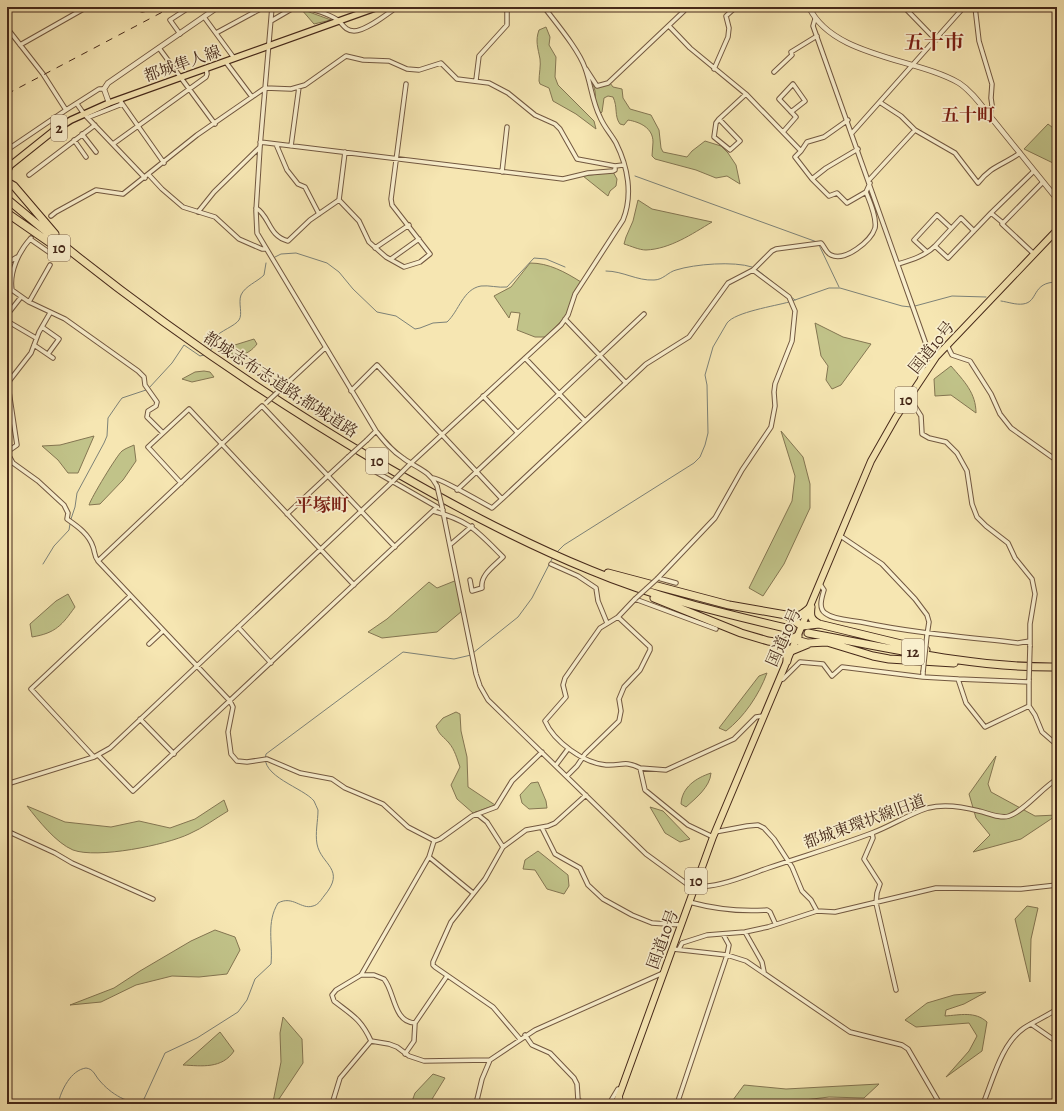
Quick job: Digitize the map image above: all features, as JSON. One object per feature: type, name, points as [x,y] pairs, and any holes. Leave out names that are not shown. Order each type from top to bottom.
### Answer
[{"type":"highway","points":[[7,176],[14,186]]},
{"type":"highway","name":"10","points":[[7,182],[14,186],[46,225],[81,256],[86,264]]},
{"type":"highway","name":"都城志布志道路;都城道路","points":[[7,199],[86,264],[214,359],[296,413],[449,503],[546,551],[589,570],[663,596],[790,629]]},
{"type":"highway","name":"10","points":[[7,213],[111,283]]},
{"type":"highway","name":"国道10号","points":[[616,1104],[663,973],[676,949],[681,925],[714,835],[871,460],[920,379],[947,344],[1057,230]]},
{"type":"highway","points":[[565,559],[601,571],[729,605],[798,616],[803,614],[811,606]]},
{"type":"highway","points":[[589,570],[741,633],[778,643],[787,648],[786,661]]},
{"type":"highway","points":[[811,606],[810,616],[812,620],[819,624],[882,640],[943,653],[1019,665]]},
{"type":"highway","points":[[786,615],[802,626],[819,624]]},
{"type":"highway","name":"12","points":[[808,633],[936,656],[1019,665],[1057,666]]},
{"type":"highway","points":[[778,643],[797,638],[806,643],[827,642],[873,656],[889,659],[1019,665]]},
{"type":"highway","points":[[791,651],[814,642]]},
{"type":"main road","name":"都城隼人線","points":[[7,168],[52,132],[109,103],[120,102],[180,77],[378,7]]},
{"type":"street","points":[[20,45],[87,7]]},
{"type":"street","points":[[139,7],[142,10],[153,7]]},
{"type":"street","points":[[180,34],[170,20],[190,7]]},
{"type":"street","points":[[104,89],[108,83],[218,7]]},
{"type":"street","points":[[216,33],[264,7]]},
{"type":"street","points":[[272,7],[270,45],[260,142],[256,208],[257,234],[376,431],[390,448],[410,464],[426,470],[433,478],[443,510],[451,544],[478,680],[488,700],[656,862],[694,887]]},
{"type":"street","points":[[271,21],[296,7]]},
{"type":"street","points":[[304,7],[314,10],[354,31],[359,30],[397,7]]},
{"type":"street","points":[[388,7],[391,12]]},
{"type":"street","points":[[476,80],[479,56],[507,25],[507,7]]},
{"type":"street","points":[[544,7],[597,86],[608,83],[669,26],[684,11],[684,7]]},
{"type":"street","points":[[728,7],[732,11]]},
{"type":"street","points":[[714,69],[728,37],[729,28],[726,16],[736,7]]},
{"type":"street","points":[[808,7],[816,19],[829,31],[847,42],[913,65],[961,85],[990,117],[1057,199]]},
{"type":"street","points":[[904,7],[936,40]]},
{"type":"street","points":[[852,133],[881,103],[964,7]]},
{"type":"street","points":[[975,7],[980,41],[992,84],[992,105],[990,117]]},
{"type":"street","points":[[204,17],[234,58]]},
{"type":"street","points":[[816,19],[813,26],[858,148],[927,347],[927,356],[920,379]]},
{"type":"street","points":[[669,26],[690,48],[746,94],[801,150]]},
{"type":"street","points":[[7,28],[43,74],[66,110]]},
{"type":"street","points":[[774,72],[792,55],[791,52],[817,36]]},
{"type":"street","points":[[159,48],[215,124]]},
{"type":"street","points":[[50,216],[96,190],[123,194],[164,163],[197,135],[265,88],[292,89],[299,87],[346,56],[363,60],[389,61],[407,69],[419,70],[441,63],[457,79],[476,80],[489,83],[503,90],[535,115],[554,124],[560,129],[577,159],[615,166],[623,165]]},
{"type":"street","points":[[226,61],[252,97]]},
{"type":"street","points":[[114,144],[206,77],[206,68]]},
{"type":"street","points":[[7,784],[96,756],[110,748],[565,319],[575,294],[623,220],[629,193],[623,165],[616,144],[604,127],[593,103],[585,68]]},
{"type":"street","points":[[339,200],[359,221],[367,240],[375,248],[404,267],[425,260],[430,254],[392,205],[391,199],[406,84]]},
{"type":"street","points":[[783,132],[796,120],[796,117],[791,112],[779,99],[794,84],[805,101],[791,112]]},
{"type":"street","points":[[291,146],[299,87]]},
{"type":"street","points":[[7,150],[99,89],[104,89]]},
{"type":"street","points":[[104,89],[109,103]]},
{"type":"street","points":[[719,119],[740,141],[730,150],[714,137],[716,123],[719,119],[746,94]]},
{"type":"street","points":[[86,116],[120,102],[164,163]]},
{"type":"street","points":[[881,103],[901,116],[915,130],[955,153],[978,183],[990,169],[1007,162],[1020,153]]},
{"type":"street","points":[[77,104],[86,116],[114,144],[147,176],[183,207],[216,217],[234,235],[249,245],[262,249],[266,248]]},
{"type":"street","points":[[848,120],[824,137],[807,142],[795,157],[812,179],[830,196],[838,193],[847,203],[866,192],[870,182],[915,130]]},
{"type":"street","points":[[29,175],[95,125]]},
{"type":"street","points":[[502,172],[507,127]]},
{"type":"street","points":[[82,134],[96,152]]},
{"type":"street","points":[[74,140],[86,157]]},
{"type":"street","points":[[260,142],[563,179],[588,173],[613,171],[615,170],[615,166]]},
{"type":"street","points":[[276,144],[287,170],[298,184],[305,188],[319,214]]},
{"type":"street","points":[[198,212],[214,192],[260,147]]},
{"type":"street","points":[[812,179],[826,168],[858,148]]},
{"type":"street","points":[[256,208],[262,213],[271,230],[279,238],[286,241],[310,220],[339,200],[345,152]]},
{"type":"street","points":[[935,246],[948,258],[1034,171]]},
{"type":"street","points":[[1003,223],[1043,182]]},
{"type":"street","points":[[433,478],[439,478],[457,490],[492,508],[651,360],[689,337],[728,283],[753,270],[776,249],[816,245],[821,243],[828,253],[840,257],[847,256],[860,246],[872,233],[875,227],[875,222],[866,192]]},
{"type":"street","points":[[991,213],[1034,254]]},
{"type":"street","points":[[927,252],[914,240],[937,215],[951,228]]},
{"type":"street","points":[[898,264],[915,259],[927,252],[935,246],[961,218],[974,231]]},
{"type":"street","points":[[375,248],[409,225]]},
{"type":"street","points":[[53,255],[30,238],[18,256],[12,290],[29,302],[64,319],[142,374],[145,385],[157,402],[156,406],[148,411],[147,417],[162,433]]},
{"type":"street","points":[[391,259],[419,239]]},
{"type":"street","points":[[7,263],[18,256]]},
{"type":"street","points":[[29,302],[50,265]]},
{"type":"street","points":[[753,270],[789,297],[794,306],[794,333],[775,384],[775,406],[769,432],[755,450],[715,518],[636,600],[618,617],[607,622],[590,640],[567,675],[563,685],[566,697],[545,721],[568,749],[583,757],[606,765],[623,762],[630,763],[640,768],[666,770],[734,739],[756,717],[763,716]]},
{"type":"street","points":[[7,315],[21,297]]},
{"type":"street","points":[[50,313],[36,338],[31,353],[10,380],[8,385],[17,444],[7,452],[12,463],[38,481],[64,505],[68,513],[67,519],[82,530],[93,546],[94,556],[98,561],[230,701],[233,707],[228,732],[232,756],[240,762],[262,760],[267,758],[300,773],[332,779],[345,788],[378,801],[388,808],[408,827],[434,841],[440,839],[477,814],[496,806],[512,781],[542,752]]},
{"type":"street","points":[[457,490],[644,314]]},
{"type":"street","points":[[565,319],[626,382]]},
{"type":"street","points":[[7,321],[36,338]]},
{"type":"street","points":[[42,327],[59,339],[48,354]]},
{"type":"street","points":[[947,344],[950,347],[952,355],[970,361],[991,394],[1000,414],[1012,428],[1056,460]]},
{"type":"street","points":[[34,345],[53,358]]},
{"type":"street","points":[[98,561],[325,348]]},
{"type":"street","points":[[525,358],[585,421]]},
{"type":"street","points":[[351,391],[377,365],[502,499]]},
{"type":"street","points":[[483,396],[517,432]]},
{"type":"street","points":[[909,396],[921,416],[922,434],[929,438],[946,442],[951,446],[966,466],[972,504],[981,523],[1008,543],[1015,558],[1032,579],[1035,594],[1030,624],[1029,706],[1035,715],[1042,732],[1057,745]]},
{"type":"street","points":[[264,405],[395,547]]},
{"type":"street","points":[[181,483],[148,447],[188,409],[354,585]]},
{"type":"street","points":[[287,514],[376,431]]},
{"type":"street","points":[[376,472],[472,526],[503,557],[484,576],[481,581],[482,588],[472,590],[470,580]]},
{"type":"street","points":[[130,596],[31,689],[132,791],[174,754],[437,507]]},
{"type":"street","points":[[433,511],[443,510]]},
{"type":"street","points":[[451,544],[472,526]]},
{"type":"street","points":[[839,536],[878,560],[915,599],[927,615],[929,622],[923,674]]},
{"type":"street","points":[[551,564],[578,576],[596,588],[598,601],[607,622]]},
{"type":"street","points":[[658,578],[676,583]]},
{"type":"street","points":[[820,584],[824,590],[822,609],[829,615],[927,634],[1018,643],[1030,641]]},
{"type":"street","points":[[636,600],[716,630]]},
{"type":"street","points":[[567,776],[577,766],[583,757],[619,721],[621,711],[619,699],[624,687],[640,670],[650,650],[650,647],[618,617]]},
{"type":"street","points":[[238,627],[271,663]]},
{"type":"street","points":[[149,644],[163,631]]},
{"type":"street","points":[[778,680],[783,680],[800,662],[823,664],[832,676],[842,667],[958,678],[1029,681]]},
{"type":"street","points":[[958,678],[966,703],[985,727],[1029,706]]},
{"type":"street","points":[[140,719],[174,754]]},
{"type":"street","points":[[556,765],[568,749]]},
{"type":"street","points":[[640,768],[644,790],[688,825],[714,835],[758,825],[769,832],[792,867],[802,891],[811,900],[817,911]]},
{"type":"street","name":"都城東環状線旧道","points":[[694,887],[712,885],[739,878],[872,833],[927,809],[936,807],[977,810],[1004,817],[1009,816],[1018,812],[1034,796],[1057,779]]},
{"type":"street","points":[[520,1039],[493,1007],[447,976],[433,965],[433,962],[451,922],[485,879],[503,847],[526,830],[542,828],[560,819],[586,795]]},
{"type":"street","points":[[477,814],[487,822],[503,847]]},
{"type":"street","points":[[542,828],[555,854],[580,868],[588,885],[603,899],[632,916],[652,922],[681,925]]},
{"type":"street","points":[[7,831],[55,853],[72,863],[153,899]]},
{"type":"street","points":[[872,833],[872,838],[864,860],[880,884],[876,893],[876,903],[896,990]]},
{"type":"street","points":[[371,1042],[365,1028],[357,1018],[332,998],[334,992],[361,975],[429,858],[434,841]]},
{"type":"street","points":[[429,858],[473,893]]},
{"type":"street","points":[[676,949],[682,943],[708,935],[745,932],[768,927],[775,923],[817,911],[835,912],[936,888],[1021,889],[1057,885]]},
{"type":"street","points":[[689,902],[710,908],[741,912],[767,910],[770,912],[775,923]]},
{"type":"street","points":[[745,932],[762,962],[764,972]]},
{"type":"street","points":[[677,1104],[727,955],[729,945],[723,934]]},
{"type":"street","points":[[676,949],[727,955],[746,961],[850,1032],[902,1045],[908,1049],[940,1104]]},
{"type":"street","points":[[476,1104],[482,1079],[490,1060],[526,1035],[663,973]]},
{"type":"street","points":[[361,975],[374,975],[384,979],[400,1014],[409,1022],[415,1023]]},
{"type":"street","points":[[405,1054],[414,1041],[415,1023],[447,976]]},
{"type":"street","points":[[983,1104],[998,1061],[1023,1029],[1057,1009]]},
{"type":"street","points":[[1031,1024],[1057,1042]]},
{"type":"street","points":[[526,1035],[532,1045],[550,1053],[574,1078],[577,1084],[578,1100],[574,1104]]},
{"type":"street","points":[[371,1042],[390,1044],[415,1059],[431,1062],[490,1060]]},
{"type":"street","points":[[332,1104],[340,1078],[371,1042]]},
{"type":"street","points":[[609,1104],[618,1088],[621,1092],[621,1104]]},
{"type":"street","points":[[578,1100],[585,1104]]},
{"type":"green space","points":[[301,9],[331,20],[314,24]]},
{"type":"green space","points":[[546,27],[550,37],[549,45],[556,57],[555,77],[558,85],[594,121],[596,129],[576,114],[553,101],[549,88],[540,84],[540,61],[537,38],[539,30]]},
{"type":"green space","points":[[590,75],[595,85],[610,83],[613,87],[622,89],[623,98],[630,109],[651,115],[659,130],[661,148],[663,152],[687,157],[705,141],[721,146],[736,165],[740,184],[727,176],[716,178],[696,170],[655,159],[652,156],[653,142],[651,133],[645,126],[633,121],[628,120],[624,125],[620,124],[617,118],[613,97],[608,96],[604,98],[601,113],[596,105],[595,91]]},
{"type":"green space","points":[[1048,124],[1057,131],[1057,170],[1053,163],[1024,149]]},
{"type":"green space","points":[[613,172],[617,179],[616,186],[610,191],[608,196],[583,176]]},
{"type":"green space","points":[[638,200],[652,209],[712,222],[689,236],[664,247],[646,250],[638,249],[624,244],[633,221]]},
{"type":"green space","points":[[530,263],[550,266],[581,282],[565,317],[546,337],[535,337],[517,330],[520,313],[511,312],[509,318],[494,296],[511,287]]},
{"type":"green space","points":[[815,323],[843,337],[871,344],[841,385],[832,389],[826,380],[828,366],[821,356]]},
{"type":"green space","points":[[254,339],[257,344],[245,354],[236,355],[222,349]]},
{"type":"green space","points":[[951,366],[965,382],[972,393],[976,413],[951,395],[935,396],[934,379]]},
{"type":"green space","points":[[195,372],[210,372],[214,377],[192,382],[182,379]]},
{"type":"green space","points":[[781,431],[803,457],[810,484],[810,508],[784,564],[763,596],[749,588],[792,501],[795,476]]},
{"type":"green space","points":[[94,436],[78,473],[68,473],[58,460],[42,446],[60,445]]},
{"type":"green space","points":[[134,445],[136,461],[123,480],[100,504],[89,505],[119,454]]},
{"type":"green space","points":[[457,580],[462,611],[437,632],[382,638],[368,632],[387,619],[429,582],[437,588]]},
{"type":"green space","points":[[68,594],[75,607],[66,619],[53,630],[32,637],[30,624],[56,601]]},
{"type":"green space","points":[[767,673],[755,697],[739,719],[726,731],[719,728],[759,676]]},
{"type":"green space","points":[[456,712],[460,714],[461,731],[467,757],[468,787],[495,805],[473,813],[457,799],[451,785],[460,767],[453,749],[440,734],[436,726],[443,718]]},
{"type":"green space","points":[[996,756],[988,784],[991,792],[1035,816],[1057,815],[1021,839],[973,852],[990,835],[976,818],[969,794]]},
{"type":"green space","points":[[711,773],[708,783],[698,796],[686,807],[681,804],[687,788],[695,781]]},
{"type":"green space","points":[[538,782],[546,801],[547,808],[529,809],[522,803],[520,795],[531,783]]},
{"type":"green space","points":[[224,800],[228,811],[189,834],[165,842],[131,850],[98,853],[73,850],[67,847],[48,831],[27,806],[65,822],[111,827],[139,821],[170,828],[195,819]]},
{"type":"green space","points":[[650,807],[663,811],[690,839],[680,842],[665,833]]},
{"type":"green space","points":[[538,851],[568,875],[569,886],[564,894],[547,889],[535,870],[523,869],[525,860]]},
{"type":"green space","points":[[1027,906],[1038,908],[1031,939],[1030,982],[1015,919]]},
{"type":"green space","points":[[215,930],[235,937],[240,950],[227,974],[199,977],[172,976],[136,985],[101,1002],[70,1005],[114,988],[191,941]]},
{"type":"green space","points":[[986,992],[964,1004],[946,1010],[945,1016],[972,1015],[977,1016],[987,1022],[982,1051],[946,1077],[969,1051],[977,1036],[969,1023],[916,1027],[905,1020],[927,1003],[954,995]]},
{"type":"green space","points":[[283,1017],[302,1039],[303,1063],[279,1099],[273,1102],[281,1062],[280,1033]]},
{"type":"green space","points":[[220,1032],[234,1051],[229,1057],[218,1064],[204,1066],[183,1065]]},
{"type":"green space","points":[[433,1074],[445,1078],[429,1104],[411,1104],[415,1093]]},
{"type":"green space","points":[[879,1084],[864,1098],[829,1097],[771,1104],[730,1104],[744,1085],[786,1089]]},
{"type":"waterway","points":[[635,176],[817,242]]},
{"type":"waterway","points":[[819,245],[839,287]]},
{"type":"waterway","points":[[275,257],[281,254],[296,253],[327,263],[339,272],[353,289],[377,312],[396,316],[415,329],[433,323],[447,322],[465,296],[475,288],[481,286],[507,287],[534,258],[546,259],[565,267]]},
{"type":"waterway","points":[[210,351],[214,345],[214,338],[239,320],[241,315],[241,295],[245,289],[264,275],[266,263]]},
{"type":"waterway","points":[[606,271],[612,271],[642,279],[657,280],[673,271],[693,266],[735,264],[752,267]]},
{"type":"waterway","points":[[755,268],[795,300]]},
{"type":"waterway","points":[[1001,301],[1023,304],[1031,300],[1039,288],[1043,285],[1057,282]]},
{"type":"waterway","points":[[792,301],[829,288],[840,288],[902,306],[911,307]]},
{"type":"waterway","points":[[915,306],[952,296],[986,297]]},
{"type":"waterway","points":[[556,553],[564,545],[694,463],[700,457],[708,433],[707,385],[705,375],[713,347],[727,323],[731,319],[756,310],[789,302]]},
{"type":"waterway","points":[[149,388],[172,363],[184,345],[200,356],[204,355]]},
{"type":"waterway","points":[[71,519],[77,493],[107,436],[108,418],[122,398],[146,390]]},
{"type":"waterway","points":[[43,564],[54,546],[69,530],[70,524]]},
{"type":"waterway","points":[[473,653],[518,617],[532,598],[553,557]]},
{"type":"waterway","points":[[58,1104],[64,1087],[71,1077],[76,1072],[86,1068],[93,1071],[98,1079],[120,1098],[133,1102],[144,1099],[165,1053],[197,1038],[238,1012],[247,1000],[255,979],[271,964],[271,925],[274,910],[278,903],[283,901],[293,901],[305,906],[313,906],[319,902],[330,887],[333,879],[333,873],[319,851],[317,844],[316,831],[318,810],[314,801],[309,796],[275,775],[269,769],[266,762],[266,754],[403,652],[454,659],[471,655]]},
{"type":"tunnel","points":[[31,238],[51,216]]},
{"type":"tunnel","points":[[790,629],[808,633]]},
{"type":"railway","points":[[7,94],[172,7]]},
{"type":"district","name":"五十市","points":[[934,42]]},
{"type":"district","name":"五十町","points":[[968,115]]},
{"type":"district","name":"平塚町","points":[[322,505]]}]
